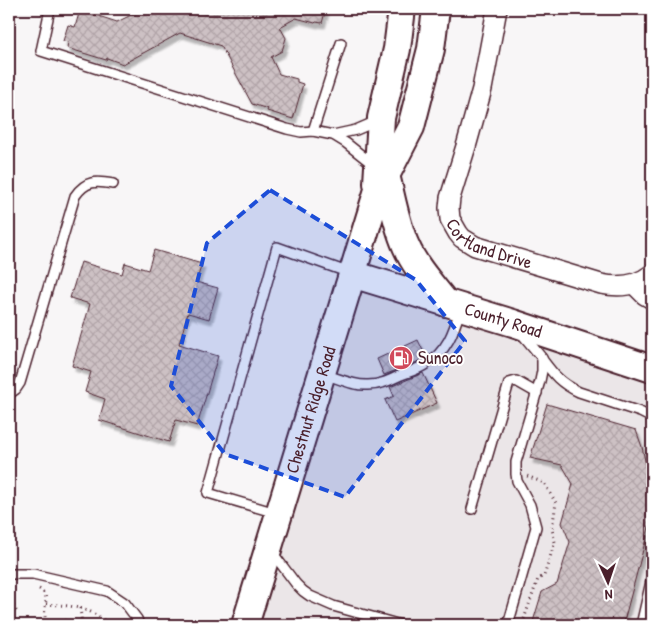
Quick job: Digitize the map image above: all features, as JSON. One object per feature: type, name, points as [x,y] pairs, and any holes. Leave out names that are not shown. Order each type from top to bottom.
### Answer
[{"type":"main road","name":"Chestnut Ridge Road","points":[[381,179],[381,118],[397,49],[402,9]]},
{"type":"main road","name":"Chestnut Ridge Road","points":[[245,625],[381,179],[411,127],[431,49],[436,9]]},
{"type":"main road","points":[[381,179],[406,245],[424,274],[454,305]]},
{"type":"main road","name":"County Road","points":[[352,274],[513,323],[652,369]]},
{"type":"street","name":"Cortland Drive","points":[[497,9],[482,89],[450,198],[449,214],[454,227],[462,238],[481,248],[601,284],[622,286],[634,284],[652,274]]},
{"type":"street","points":[[634,284],[652,299]]},
{"type":"lane","points":[[50,9],[41,51],[286,129],[333,135],[346,143],[381,179]]},
{"type":"lane","points":[[313,131],[341,43]]},
{"type":"lane","points":[[333,135],[356,130],[381,118]]},
{"type":"lane","points":[[9,394],[20,383],[75,196],[81,188],[90,183],[103,182],[113,184]]},
{"type":"lane","points":[[279,514],[208,493],[277,247],[352,274]]},
{"type":"lane","points":[[322,374],[356,384],[382,384],[426,364],[444,348],[450,339],[454,305]]},
{"type":"lane","points":[[513,323],[555,376],[570,388],[640,412],[652,418]]},
{"type":"lane","points":[[508,625],[536,527],[530,505],[517,481],[516,462],[537,393],[542,372],[542,358]]},
{"type":"lane","points":[[472,509],[509,383],[516,381],[537,393]]},
{"type":"lane","points":[[269,549],[303,591],[333,606],[401,625]]},
{"type":"lane","points":[[9,574],[33,574],[107,591],[125,603],[137,619],[139,625]]},
{"type":"lane","points":[[641,625],[652,577]]},
{"type":"path","points":[[38,589],[44,592],[46,598],[45,618],[48,625]]},
{"type":"path","points":[[9,604],[13,605],[18,614]]},
{"type":"path","points":[[46,604],[80,607],[100,617],[109,625]]},
{"type":"path","points":[[80,607],[82,624]]},
{"type":"path","points":[[56,625],[66,620],[68,622]]},
{"type":"highlighted area","points":[[270,190],[416,280],[465,341],[345,497],[225,454],[171,386],[207,243]]},
{"type":"shaded area","points":[[352,274],[652,369],[652,625],[245,625]]},
{"type":"building","points":[[143,9],[326,9],[322,23],[296,18],[280,27],[286,38],[282,51],[271,57],[279,74],[297,79],[297,82],[303,84],[293,119],[252,104],[221,46],[180,33],[123,64],[67,48],[68,42],[63,41],[68,25],[75,27],[80,10],[117,22]]},
{"type":"building","points":[[154,250],[202,264],[196,282],[218,288],[209,319],[188,313],[179,344],[218,356],[197,426],[176,420],[169,442],[99,420],[105,399],[85,392],[91,372],[72,366],[90,304],[70,298],[81,262],[122,274],[125,263],[148,270]]},
{"type":"building","name":"Sunoco","points":[[418,340],[426,357],[384,375],[377,359]]},
{"type":"building","points":[[423,373],[437,403],[395,422],[385,400],[394,396],[390,387]]},
{"type":"building","points":[[547,404],[636,430],[642,447],[652,492],[652,516],[623,625],[532,625],[542,592],[557,584],[570,542],[562,523],[573,484],[562,465],[530,458]]},
{"type":"place","name":"Sunoco","points":[[401,358]]}]
